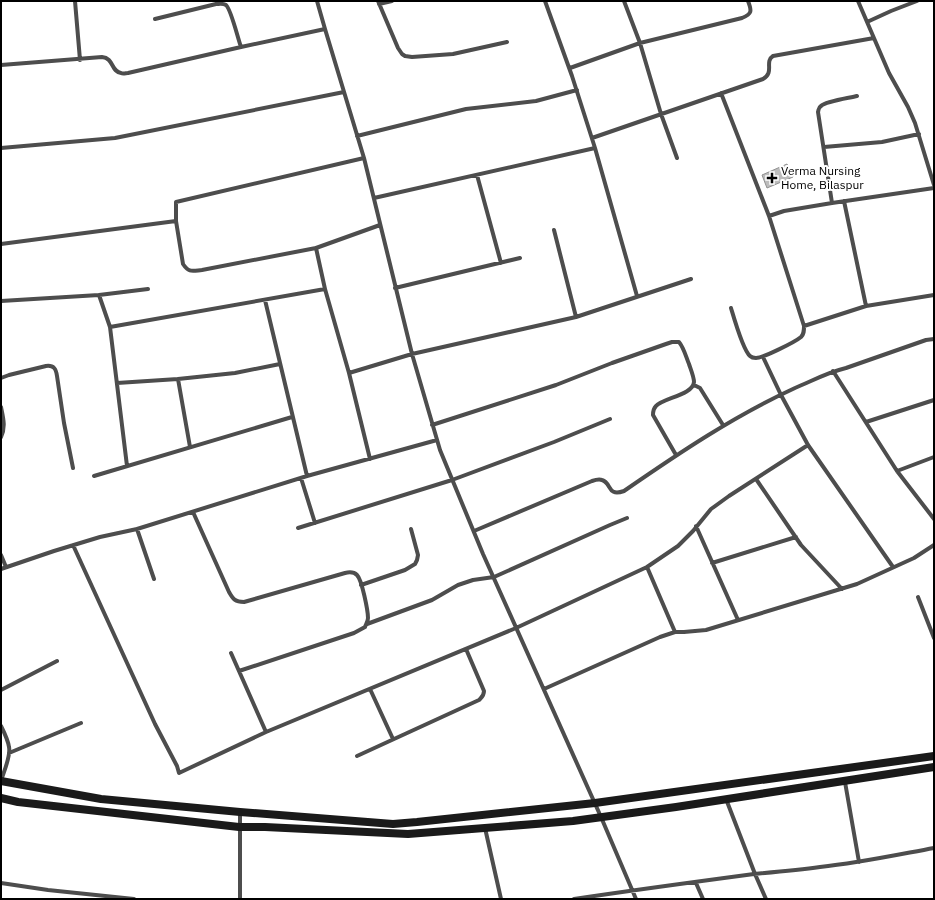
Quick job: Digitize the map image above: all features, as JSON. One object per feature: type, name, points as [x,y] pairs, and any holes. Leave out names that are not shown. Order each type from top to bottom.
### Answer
[{"type":"main road","points":[[1,781],[101,799],[393,824],[595,803],[934,756]]},
{"type":"main road","points":[[1,798],[18,802],[239,827],[408,834],[573,821],[934,768]]},
{"type":"street","points":[[74,1],[80,60]]},
{"type":"street","points":[[317,1],[358,136],[412,354],[440,450],[516,628],[595,803],[636,899]]},
{"type":"street","points":[[392,1],[379,2],[396,44],[405,56],[412,57],[453,54],[507,42]]},
{"type":"street","points":[[545,1],[570,68],[596,148],[637,296]]},
{"type":"street","points":[[624,1],[640,43],[661,114],[677,158]]},
{"type":"street","points":[[570,68],[640,43],[742,18],[750,13],[751,9],[748,1]]},
{"type":"street","points":[[769,216],[784,211],[934,186],[908,107],[889,73],[858,1]]},
{"type":"street","points":[[867,22],[917,1]]},
{"type":"street","points":[[154,19],[216,4],[226,5],[230,11],[241,47]]},
{"type":"street","points":[[1,65],[106,58],[111,62],[115,70],[121,73],[128,73],[325,29]]},
{"type":"street","points":[[592,138],[766,78],[770,71],[769,60],[773,56],[874,38]]},
{"type":"street","points":[[358,136],[466,109],[536,100],[577,90]]},
{"type":"street","points":[[1,148],[115,138],[344,92]]},
{"type":"street","points":[[721,93],[769,216],[804,326],[804,332],[802,337],[797,340],[763,357],[752,358],[748,354],[743,344],[731,308]]},
{"type":"street","points":[[832,203],[818,112],[821,105],[857,96]]},
{"type":"street","points":[[824,147],[882,142],[918,134]]},
{"type":"street","points":[[374,198],[596,148]]},
{"type":"street","points":[[364,158],[176,202],[176,221],[183,264],[191,271],[202,270],[316,248],[380,225]]},
{"type":"street","points":[[477,175],[501,263]]},
{"type":"street","points":[[844,201],[866,306]]},
{"type":"street","points":[[1,244],[176,221]]},
{"type":"street","points":[[554,230],[576,316]]},
{"type":"street","points":[[316,248],[325,289],[349,373],[370,459]]},
{"type":"street","points":[[396,288],[520,258]]},
{"type":"street","points":[[349,373],[412,354],[576,316],[691,278]]},
{"type":"street","points":[[1,301],[99,295],[148,289]]},
{"type":"street","points":[[110,327],[325,289]]},
{"type":"street","points":[[804,326],[866,306],[934,294]]},
{"type":"street","points":[[99,295],[110,327],[127,466]]},
{"type":"street","points":[[265,300],[307,476]]},
{"type":"street","points":[[474,531],[592,481],[602,480],[606,482],[610,489],[614,492],[618,493],[624,491],[723,425],[781,395],[833,371],[846,368],[926,340],[934,339]]},
{"type":"street","points":[[432,425],[556,385],[672,342],[679,342],[683,348],[694,385]]},
{"type":"street","points":[[763,357],[781,395],[808,445],[893,567]]},
{"type":"street","points":[[117,383],[235,373],[280,364]]},
{"type":"street","points":[[1,378],[9,374],[46,366],[54,367],[57,376],[73,468]]},
{"type":"street","points":[[833,371],[897,471],[934,519]]},
{"type":"street","points":[[178,379],[190,447]]},
{"type":"street","points":[[694,385],[700,388],[723,425]]},
{"type":"street","points":[[676,455],[656,421],[653,415],[653,410],[658,404],[686,391],[694,385]]},
{"type":"street","points":[[866,422],[934,400]]},
{"type":"street","points":[[1,406],[4,425],[4,432],[1,437]]},
{"type":"street","points":[[94,476],[292,417]]},
{"type":"street","points":[[298,528],[452,480],[554,442],[610,419]]},
{"type":"street","points":[[1,569],[6,566],[100,537],[137,530],[300,478],[437,440]]},
{"type":"street","points":[[73,545],[179,773],[266,732],[516,628],[647,566],[678,546],[711,509],[808,445]]},
{"type":"street","points":[[897,471],[934,457]]},
{"type":"street","points":[[300,478],[315,523]]},
{"type":"street","points":[[756,479],[802,545],[842,589]]},
{"type":"street","points":[[193,512],[228,592],[233,599],[238,602],[244,602],[350,572],[358,576],[361,585],[368,611],[367,624]]},
{"type":"street","points":[[239,671],[354,632],[365,627],[367,624],[432,600],[458,585],[474,580],[494,577],[627,518]]},
{"type":"street","points":[[696,526],[738,620]]},
{"type":"street","points":[[361,585],[405,570],[414,564],[417,560],[418,554],[411,529]]},
{"type":"street","points":[[137,530],[154,578]]},
{"type":"street","points":[[712,563],[796,537]]},
{"type":"street","points":[[544,689],[660,637],[675,632],[706,630],[857,584],[914,558],[934,545]]},
{"type":"street","points":[[1,555],[6,566]]},
{"type":"street","points":[[647,566],[675,632]]},
{"type":"street","points":[[918,597],[934,638]]},
{"type":"street","points":[[357,756],[482,697],[484,695],[484,691],[466,649]]},
{"type":"street","points":[[231,653],[266,732]]},
{"type":"street","points":[[1,690],[57,661]]},
{"type":"street","points":[[370,689],[393,739]]},
{"type":"street","points":[[9,753],[81,724]]},
{"type":"street","points":[[1,726],[9,746],[9,753],[1,781]]},
{"type":"street","points":[[845,782],[859,862]]},
{"type":"street","points":[[726,799],[766,899]]},
{"type":"street","points":[[240,812],[240,899]]},
{"type":"street","points":[[485,828],[501,899]]},
{"type":"street","points":[[574,899],[755,874],[820,868],[934,848]]},
{"type":"street","points":[[1,883],[48,890],[132,899]]},
{"type":"street","points":[[696,883],[703,899]]},
{"type":"building","points":[[787,164],[793,177],[767,188],[762,175]]},
{"type":"place","name":"Verma Nursing Home, Bilaspur","points":[[772,178]]}]
